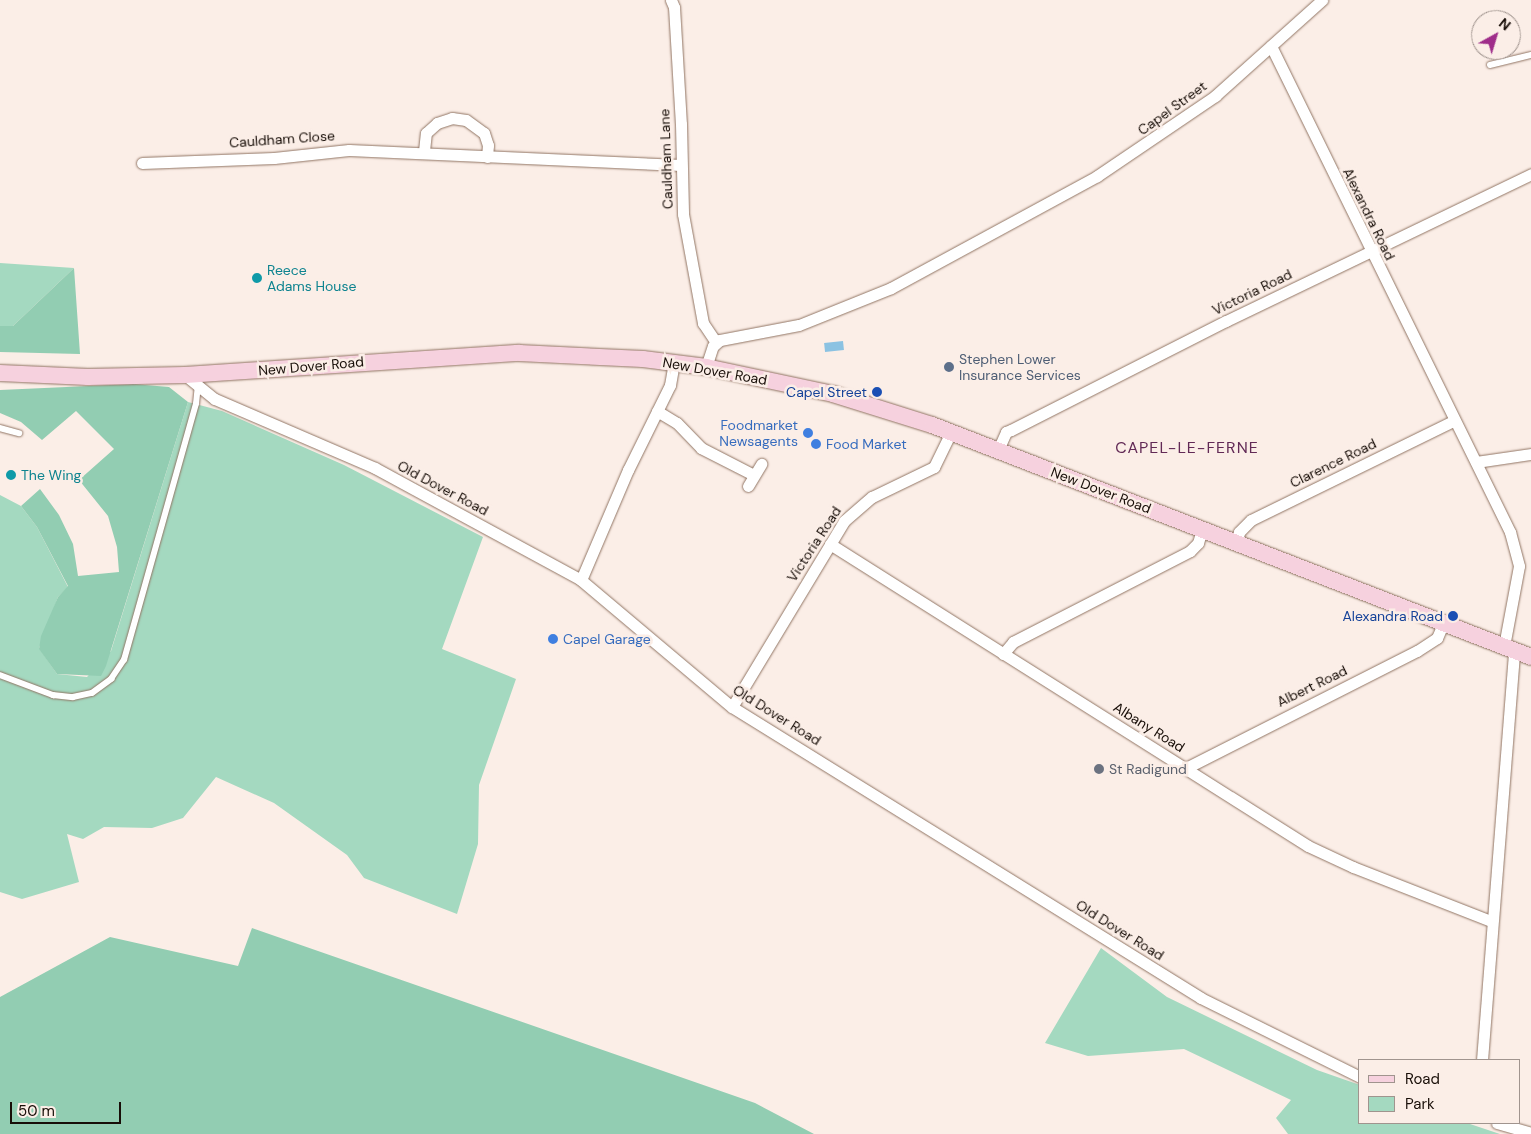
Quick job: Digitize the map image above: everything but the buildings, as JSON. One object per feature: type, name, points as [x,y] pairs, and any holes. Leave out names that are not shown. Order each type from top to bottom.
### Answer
[{"type":"main road","name":"New Dover Road","points":[[0,373],[88,377],[185,375],[519,352],[674,362],[706,367],[864,402],[951,432],[1531,657]]},
{"type":"street","name":"Cauldham Lane","points":[[671,0],[674,7],[682,208],[697,300],[704,328],[716,342]]},
{"type":"street","name":"Capel Street","points":[[716,342],[799,325],[921,273],[1132,155],[1215,96],[1322,0]]},
{"type":"street","name":"Alexandra Road","points":[[1271,46],[1453,421],[1476,462],[1519,558],[1509,648],[1482,1059]]},
{"type":"street","points":[[424,151],[426,133],[437,123],[452,118],[466,120],[484,133],[488,145],[487,157]]},
{"type":"street","name":"Cauldham Close","points":[[142,164],[274,158],[349,150],[424,151],[487,157],[681,165]]},
{"type":"street","name":"Victoria Road","points":[[998,450],[1006,432],[1370,251],[1531,174]]},
{"type":"street","points":[[706,367],[716,342]]},
{"type":"street","points":[[582,580],[672,379],[674,362]]},
{"type":"street","name":"Old Dover Road","points":[[185,375],[215,399],[375,468],[582,580],[732,706],[1200,998],[1358,1076]]},
{"type":"street","points":[[657,411],[677,423],[701,448],[754,475]]},
{"type":"street","name":"Clarence Road","points":[[1237,544],[1240,532],[1251,520],[1453,421]]},
{"type":"street","name":"Victoria Road","points":[[732,706],[844,521],[865,502],[934,467],[951,432]]},
{"type":"street","points":[[1476,462],[1531,454]]},
{"type":"street","points":[[748,486],[761,464]]},
{"type":"street","points":[[1003,654],[1013,642],[1190,551],[1198,543],[1202,529]]},
{"type":"street","name":"Albany Road","points":[[830,544],[1329,857],[1491,921]]},
{"type":"street","name":"Albert Road","points":[[1186,768],[1417,651],[1437,638],[1443,624]]},
{"type":"street","points":[[1500,1124],[1531,1133]]},
{"type":"lane","points":[[1490,65],[1531,55]]},
{"type":"lane","points":[[0,675],[53,695],[73,698],[92,693],[110,679],[124,660],[196,404],[198,385]]},
{"type":"lane","points":[[0,428],[19,433]]},
{"type":"green space","points":[[0,263],[74,268],[13,326],[0,326]]},
{"type":"green space","points":[[74,268],[80,354],[0,352],[0,326],[13,326]]},
{"type":"green space","points":[[133,384],[169,387],[188,402],[106,666],[101,676],[57,674],[39,649],[41,636],[58,597],[68,586],[37,527],[21,506],[40,489],[59,515],[73,544],[78,576],[119,572],[117,547],[108,516],[79,480],[114,449],[76,411],[42,440],[21,422],[0,413],[0,390]]},
{"type":"green space","points":[[188,402],[222,411],[344,465],[483,537],[442,649],[516,679],[479,785],[478,844],[457,914],[364,878],[347,855],[274,803],[216,777],[183,818],[152,828],[104,827],[83,839],[67,834],[79,882],[22,899],[0,892],[0,495],[21,506],[37,527],[68,587],[58,597],[39,648],[57,674],[87,677],[111,651]]},
{"type":"green space","points":[[252,928],[755,1103],[814,1134],[0,1134],[0,997],[110,937],[238,966]]},
{"type":"green space","points":[[1101,948],[1167,997],[1317,1070],[1358,1084],[1358,1124],[1470,1124],[1500,1134],[1288,1134],[1276,1118],[1291,1100],[1184,1049],[1088,1056],[1045,1043]]},
{"type":"water","points":[[843,341],[844,350],[825,352],[824,343]]},
{"type":"place","name":"Reece Adams House","points":[[257,278]]},
{"type":"place","name":"Stephen Lower Insurance Services","points":[[949,367]]},
{"type":"place","name":"Capel Street","points":[[877,392]]},
{"type":"place","name":"Foodmarket Newsagents","points":[[808,433]]},
{"type":"place","name":"Food Market","points":[[816,444]]},
{"type":"place","name":"The Wing","points":[[11,475]]},
{"type":"place","name":"Alexandra Road","points":[[1453,616]]},
{"type":"place","name":"Capel Garage","points":[[553,639]]},
{"type":"place","name":"St Radigund","points":[[1099,769]]},
{"type":"district","name":"CAPEL-LE-FERNE","points":[[1187,448]]}]
